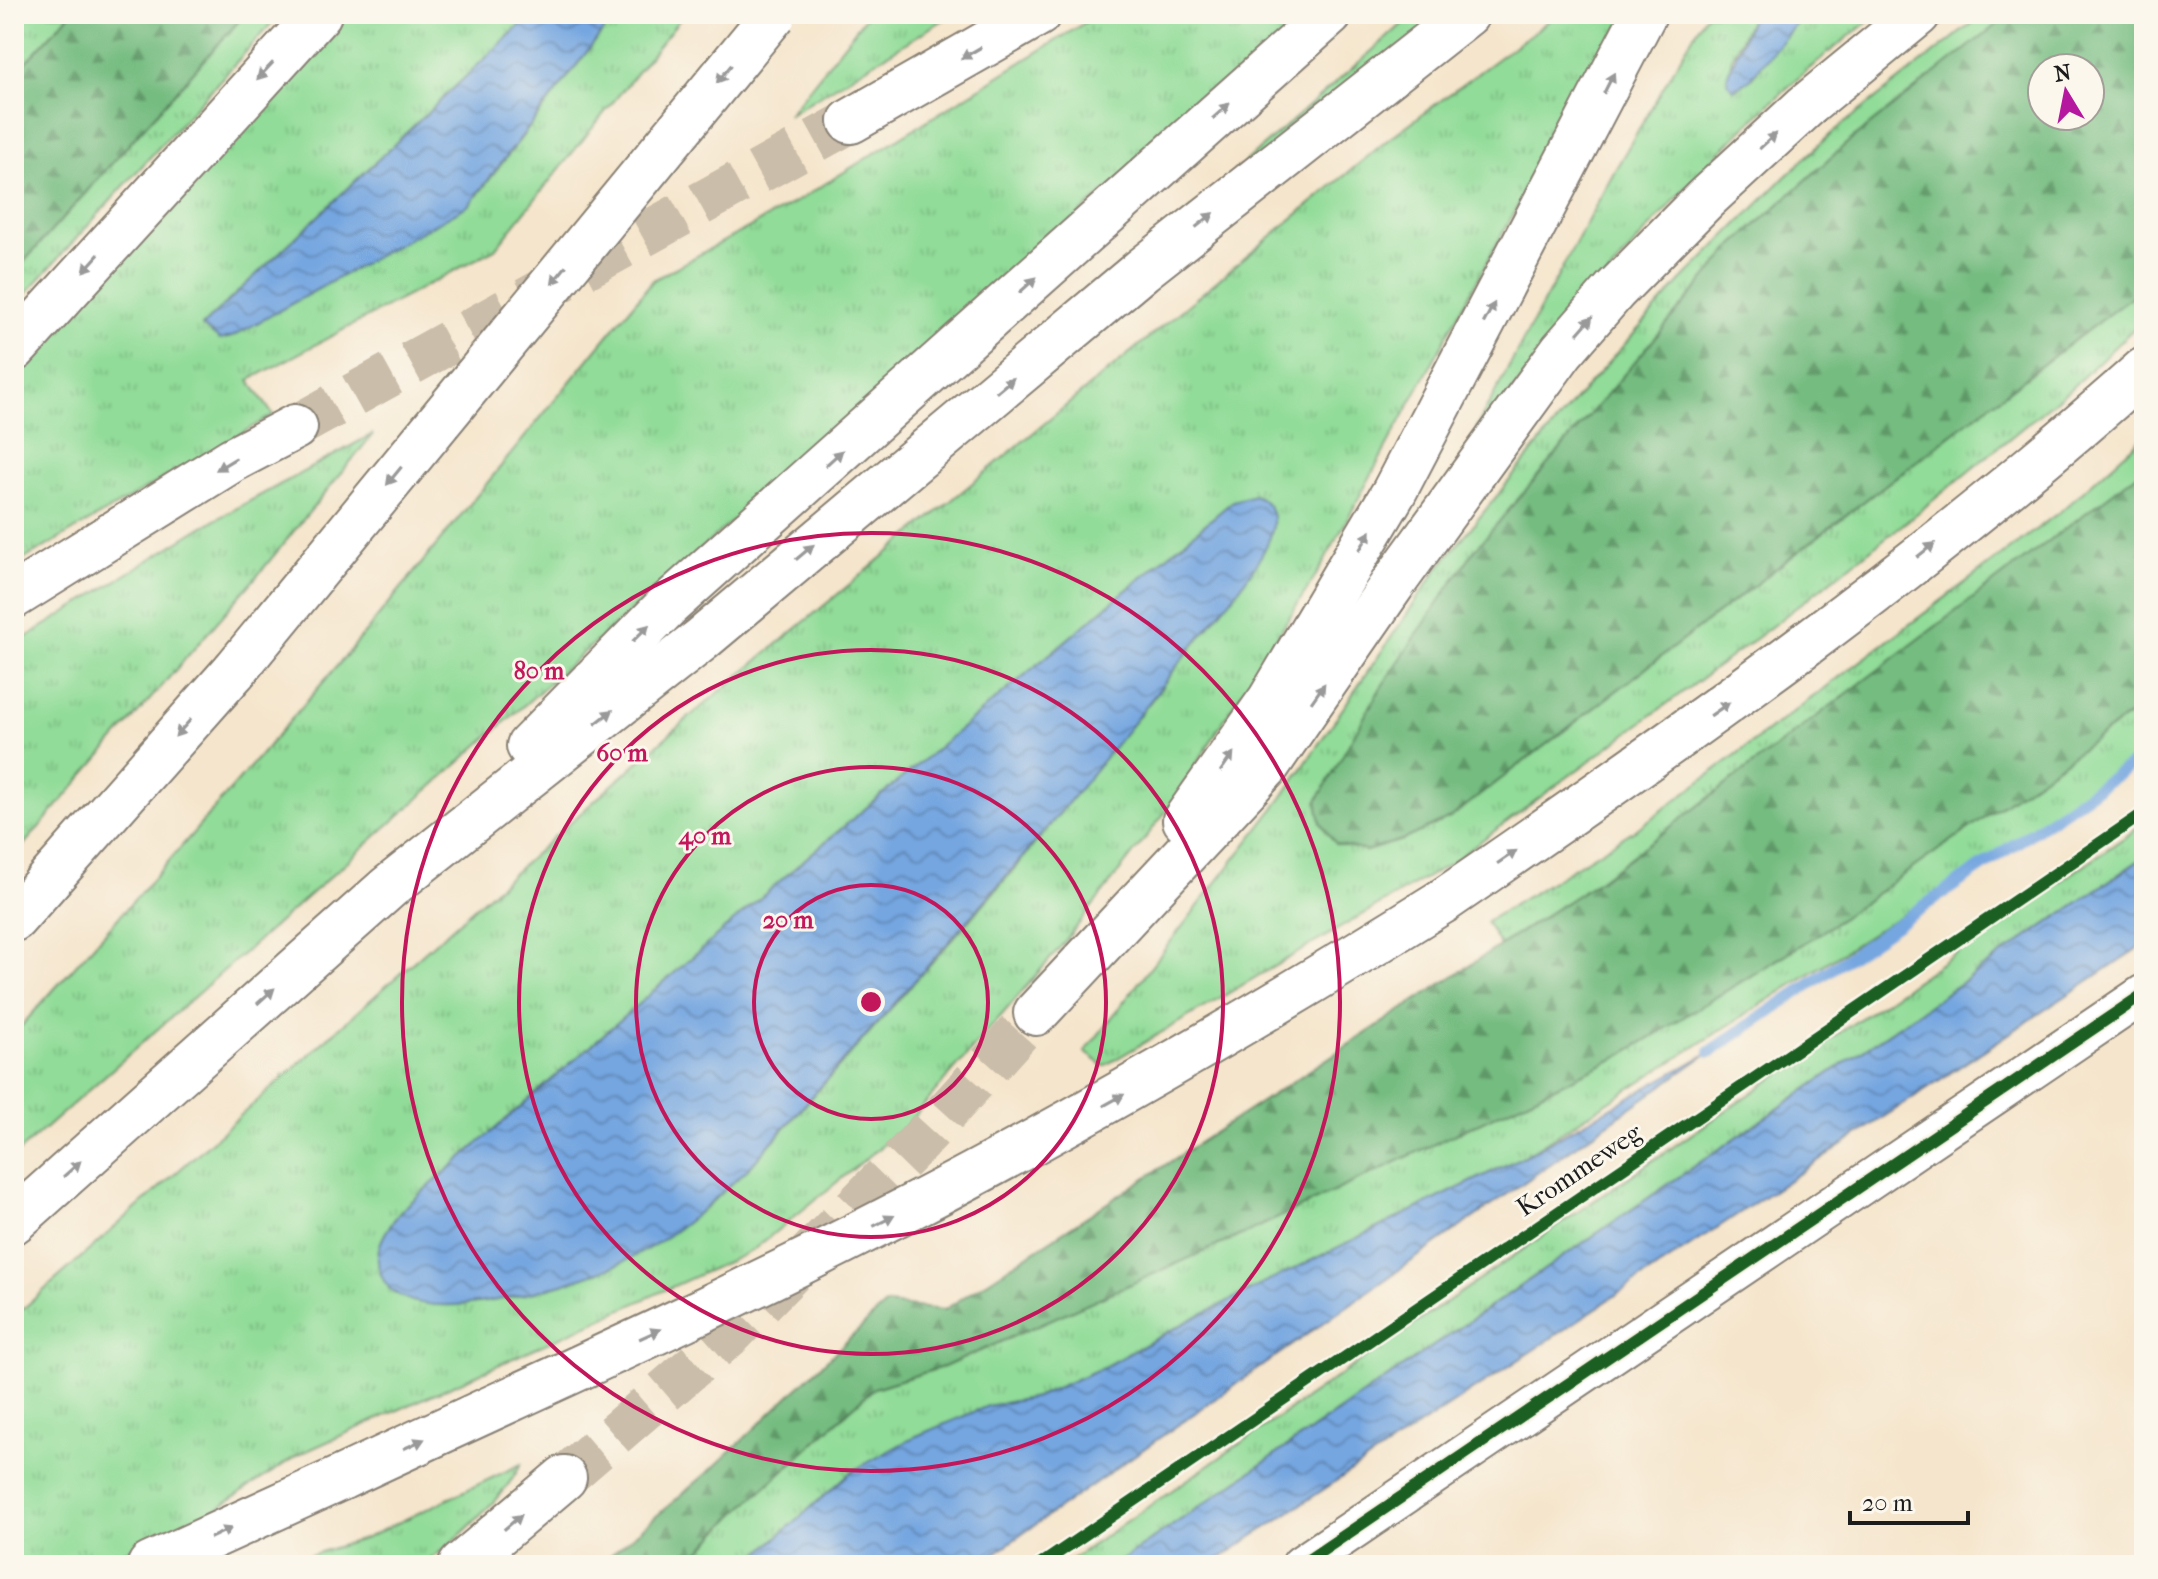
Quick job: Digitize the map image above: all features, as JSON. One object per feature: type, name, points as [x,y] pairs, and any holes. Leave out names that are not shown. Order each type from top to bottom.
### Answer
[{"type":"highway","points":[[14,349],[319,14]]},
{"type":"highway","points":[[14,919],[235,670],[774,14]]},
{"type":"highway","points":[[851,121],[1038,14]]},
{"type":"highway","points":[[389,887],[668,605],[1330,14]]},
{"type":"highway","points":[[14,1221],[389,887],[701,640],[1142,270],[1467,14]]},
{"type":"highway","points":[[1644,14],[1394,492],[1270,700],[1195,807],[1040,1008],[1267,766],[1392,585],[1562,351],[1615,290],[1705,199],[1795,116],[1918,14]]},
{"type":"highway","points":[[150,1565],[727,1298],[982,1170],[1258,1017],[1443,901],[1747,690],[2074,433],[2144,370]]},
{"type":"highway","points":[[14,596],[232,460],[295,427]]},
{"type":"highway","points":[[461,1565],[564,1478]]},
{"type":"street","points":[[1301,1565],[2144,994]]},
{"type":"green space","points":[[29,14],[70,14],[14,75],[14,31]]},
{"type":"green space","points":[[70,14],[245,14],[14,273],[14,75]]},
{"type":"green space","points":[[245,14],[280,14],[14,307],[14,273]]},
{"type":"green space","points":[[344,14],[532,14],[202,326],[477,196],[616,14],[684,14],[495,249],[249,380],[273,415],[14,565],[14,374]]},
{"type":"green space","points":[[868,14],[953,14],[788,115]]},
{"type":"green space","points":[[1099,14],[1306,14],[14,1156],[14,1034],[162,869],[350,651],[653,280],[799,200]]},
{"type":"green space","points":[[1414,14],[1446,14],[1115,276]]},
{"type":"green space","points":[[1558,14],[1627,14],[1555,137],[1323,564],[1168,809],[1063,944],[905,1127],[752,1251],[298,1455],[213,1511],[97,1565],[14,1565],[14,1317],[682,723],[1390,138]],"holes":[[[1233,501],[1264,550],[1151,701],[1011,873],[751,1166],[705,1208],[648,1248],[590,1275],[496,1300],[440,1305],[402,1210],[811,854]]]},
{"type":"green space","points":[[1706,14],[1753,14],[1732,57],[1727,82],[1750,79],[1804,14],[1879,14],[1824,56],[1721,151],[1626,254],[1492,416],[1476,428],[1615,170]]},
{"type":"green space","points":[[1984,14],[2010,14],[1846,144],[1734,245],[1366,851],[1402,840],[1450,818],[2144,287],[2144,319],[2070,389],[1915,515],[1767,630],[1451,863],[1104,1066],[1085,1052],[1282,798],[1439,567],[1575,400],[1681,281],[1786,176],[1832,133]]},
{"type":"green space","points":[[2010,14],[2144,14],[2144,287],[1450,818],[1402,840],[1366,851],[1336,844],[1321,823],[1317,801],[1380,689],[1473,552],[1734,245],[1846,144]]},
{"type":"green space","points":[[373,434],[258,575],[14,856],[14,645],[200,528]]},
{"type":"green space","points":[[2144,436],[2144,469],[2132,481],[1600,880],[1500,945],[1486,922],[1641,826],[2062,510]]},
{"type":"green space","points":[[2144,469],[2144,705],[1822,932],[1620,1056],[1248,1232],[946,1366],[874,1388],[734,1515],[687,1565],[599,1565],[714,1467],[886,1304],[944,1310],[1600,880]]},
{"type":"green space","points":[[2144,705],[2144,760],[1524,1156],[1194,1318],[1104,1367],[1036,1397],[988,1406],[851,1472],[746,1565],[687,1565],[734,1515],[874,1388],[946,1366],[1248,1232],[1620,1056],[1822,932]]},
{"type":"green space","points":[[2144,824],[2144,857],[1115,1565],[1063,1565]]},
{"type":"green space","points":[[521,1464],[477,1519],[446,1547],[421,1564],[375,1567],[278,1565],[366,1538]]},
{"type":"water","points":[[532,14],[616,14],[469,205],[232,337],[220,340],[202,326]]},
{"type":"water","points":[[1753,14],[1804,14],[1750,79],[1734,90],[1727,82],[1728,74]]},
{"type":"water","points":[[1254,495],[1268,506],[1273,516],[1273,527],[1265,549],[1231,600],[1024,855],[751,1166],[670,1235],[633,1257],[592,1274],[528,1294],[454,1305],[422,1303],[396,1294],[381,1275],[378,1257],[386,1232],[402,1210],[811,854],[1233,501]]},
{"type":"water","points":[[2144,857],[2144,944],[1210,1565],[1115,1565]]},
{"type":"water","points":[[1710,1052],[978,1565],[746,1565],[851,1472],[914,1437],[988,1406],[1036,1397],[1104,1367],[1194,1318],[1524,1156]]},
{"type":"waterway","points":[[1710,1052],[2144,756]]},
{"type":"tunnel","points":[[295,427],[851,121]]},
{"type":"tunnel","points":[[564,1478],[732,1333],[920,1141],[1036,1013]]},
{"type":"cycle path","name":"Krommeweg","points":[[1040,1565],[2144,813]]},
{"type":"cycle path","points":[[1301,1565],[2144,994]]}]
